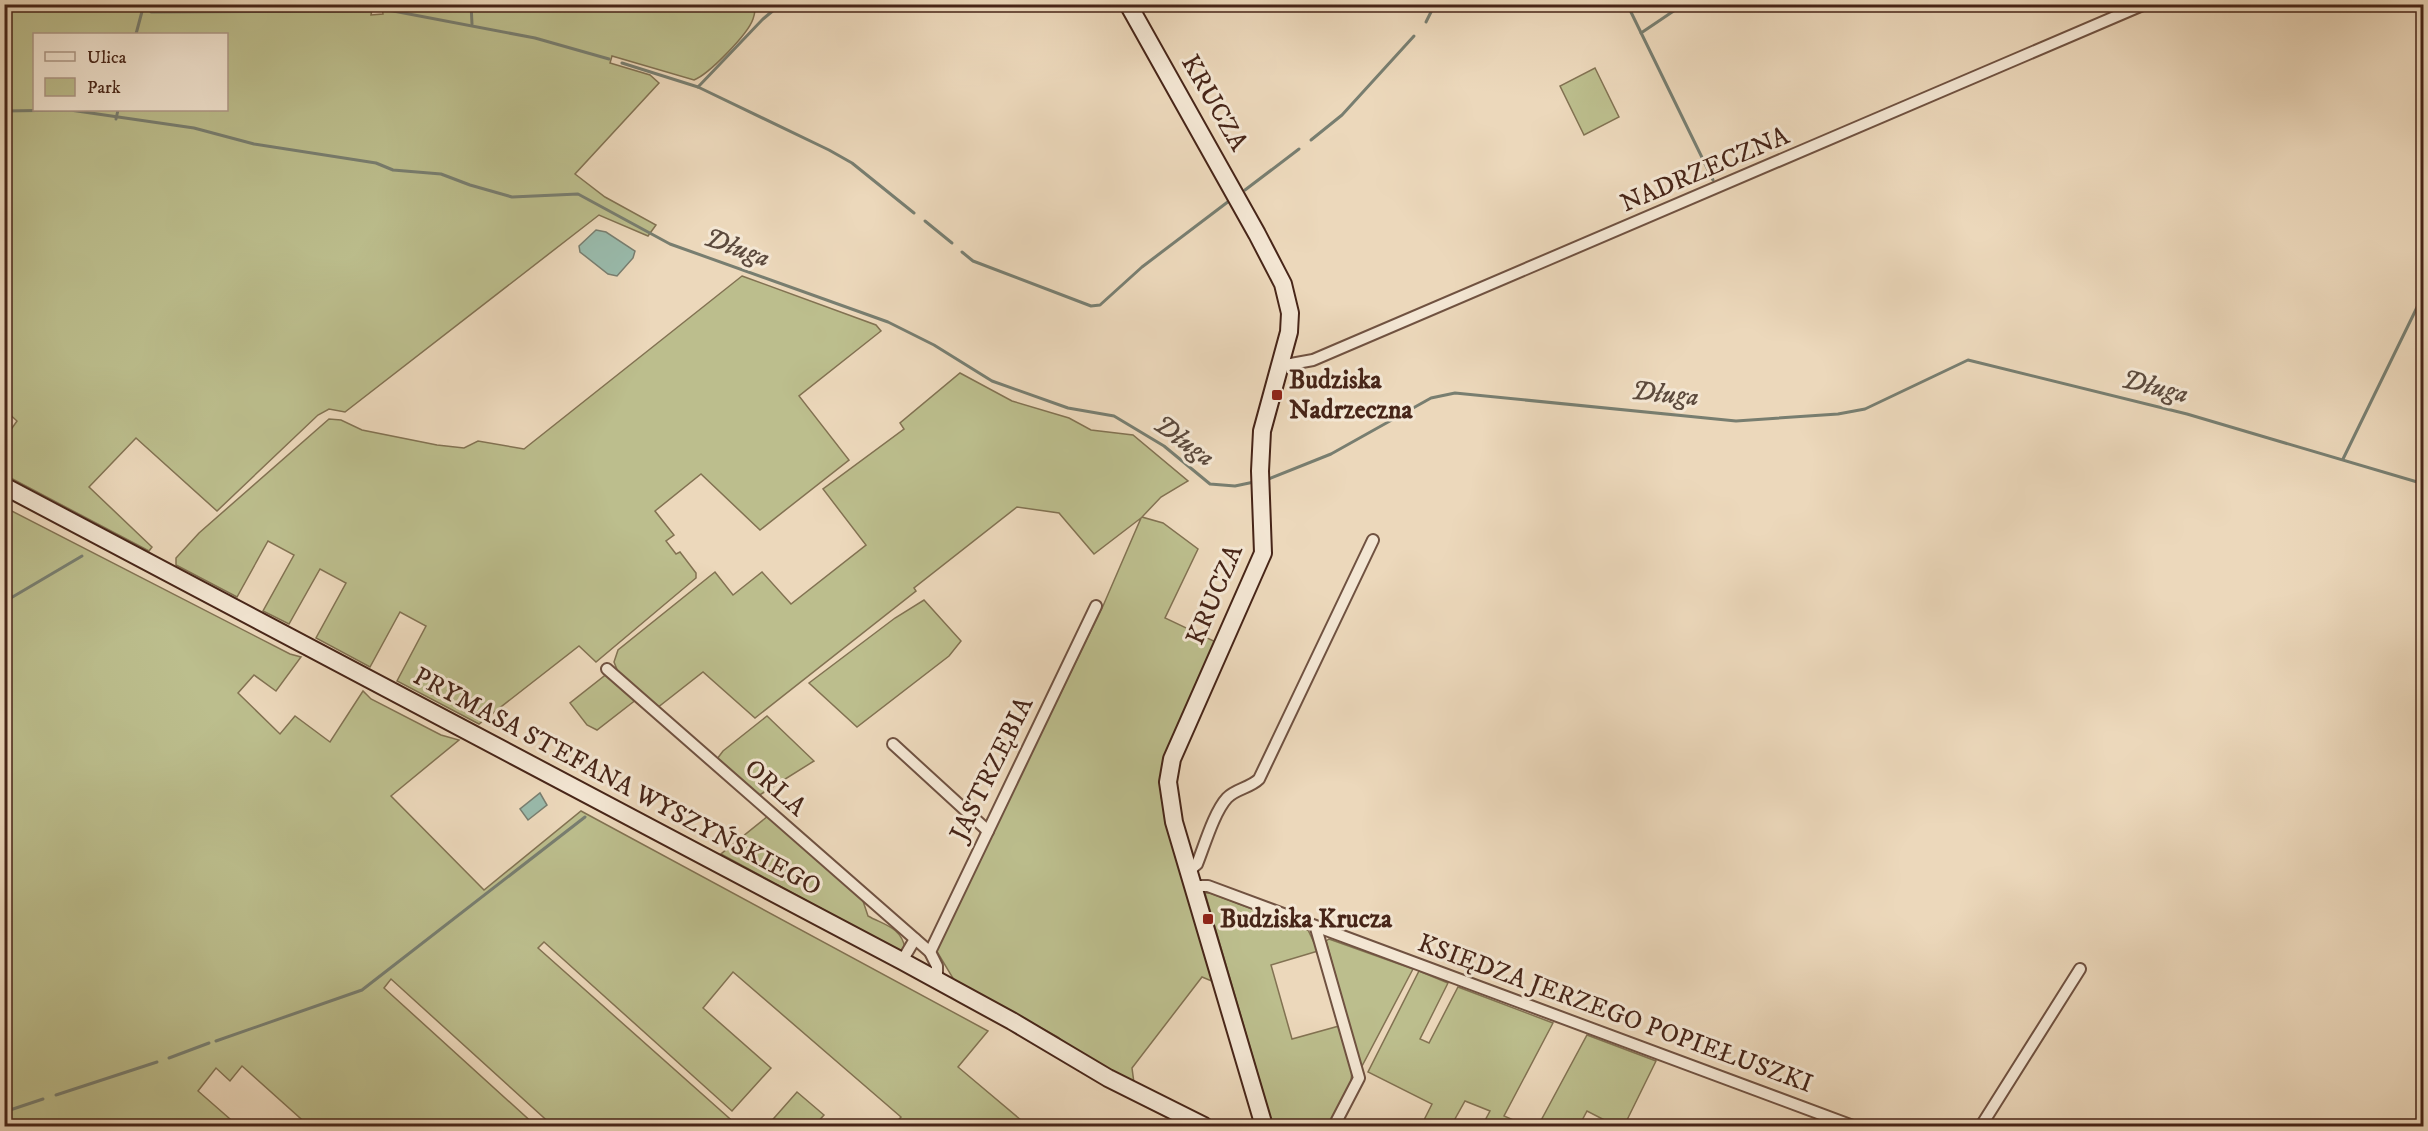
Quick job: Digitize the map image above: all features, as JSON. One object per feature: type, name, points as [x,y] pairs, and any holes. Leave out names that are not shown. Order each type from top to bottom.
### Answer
[{"type":"street","name":"KRUCZA","points":[[1128,4],[1222,168],[1283,284],[1290,314],[1289,332],[1262,431],[1260,471],[1264,542],[1257,570],[1179,738],[1168,772],[1171,811],[1261,1124]]},
{"type":"street","name":"NADRZECZNA","points":[[1280,366],[1313,360],[2145,4]]},
{"type":"street","name":"PRYMASA STEFANA WYSZYŃSKIEGO","points":[[4,486],[1012,1020],[1181,1122],[1204,1126]]},
{"type":"street","points":[[1191,879],[1224,801],[1233,793],[1251,786],[1259,779],[1373,540]]},
{"type":"street","name":"JASTRZĘBIA","points":[[930,952],[1096,606]]},
{"type":"street","name":"ORLA","points":[[607,669],[930,952]]},
{"type":"street","points":[[893,744],[988,831]]},
{"type":"street","name":"KSIĘDZA JERZEGO POPIEŁUSZKI","points":[[1191,879],[1316,928],[1853,1126]]},
{"type":"street","points":[[1316,928],[1359,1078],[1334,1126]]},
{"type":"street","points":[[902,961],[915,939]]},
{"type":"street","points":[[930,952],[937,966],[937,980]]},
{"type":"street","points":[[1981,1126],[2080,969]]},
{"type":"green space","points":[[373,4],[371,15],[383,14],[382,7],[374,4],[756,5],[753,19],[744,34],[718,62],[694,80],[612,56],[610,63],[650,75],[659,83],[575,174],[605,197],[656,225],[648,236],[599,215],[345,412],[329,409],[318,415],[217,511],[136,438],[89,487],[152,547],[149,551],[5,475],[5,438],[17,421],[4,409],[5,5]]},
{"type":"green space","points":[[1595,68],[1619,117],[1584,135],[1560,86]]},
{"type":"green space","points":[[742,276],[876,325],[881,331],[799,396],[849,460],[760,530],[701,474],[655,511],[674,535],[666,541],[676,554],[680,552],[696,573],[696,578],[596,662],[579,646],[479,724],[397,681],[426,626],[400,612],[370,667],[316,638],[346,583],[320,569],[289,624],[263,611],[294,555],[268,541],[237,597],[176,565],[176,558],[199,533],[329,419],[341,420],[362,430],[437,445],[464,448],[478,441],[524,449]]},
{"type":"green space","points":[[960,373],[1012,401],[1069,418],[1091,430],[1133,435],[1188,481],[1161,497],[1142,517],[1163,523],[1198,549],[1165,618],[1218,643],[1162,769],[1161,797],[1214,982],[1202,977],[1132,1068],[1134,1083],[1076,1052],[1058,1037],[954,980],[936,950],[1103,606],[1141,518],[1094,554],[1059,513],[1017,507],[914,588],[916,591],[755,718],[703,672],[657,708],[618,672],[614,662],[618,650],[715,572],[733,595],[762,572],[791,604],[866,545],[823,489],[904,429],[900,423]]},
{"type":"green space","points":[[4,507],[290,654],[301,657],[276,691],[254,675],[238,693],[280,734],[295,716],[330,742],[363,691],[371,699],[441,735],[459,740],[391,796],[484,890],[581,811],[988,1031],[958,1067],[1028,1126],[893,1126],[901,1117],[733,972],[703,1008],[771,1068],[732,1111],[544,942],[538,948],[738,1126],[553,1126],[391,979],[384,988],[536,1126],[309,1126],[242,1066],[230,1081],[216,1068],[198,1091],[238,1126],[5,1126]]},
{"type":"green space","points":[[924,600],[961,641],[949,656],[857,727],[809,683],[895,618]]},
{"type":"green space","points":[[608,673],[637,699],[597,730],[587,725],[570,703]]},
{"type":"green space","points":[[767,716],[814,761],[758,796],[717,759],[723,751]]},
{"type":"green space","points":[[768,816],[863,901],[868,916],[900,935],[905,948],[903,953],[721,854]]},
{"type":"green space","points":[[1205,893],[1308,930],[1318,951],[1271,965],[1292,1039],[1339,1026],[1352,1070],[1351,1082],[1328,1126],[1273,1126]]},
{"type":"green space","points":[[1329,939],[1413,969],[1361,1068],[1326,941]]},
{"type":"green space","points":[[1419,971],[1448,983],[1420,1039],[1429,1043],[1458,987],[1553,1023],[1504,1116],[1527,1126],[1482,1126],[1490,1111],[1465,1101],[1451,1126],[1421,1126],[1432,1104],[1368,1072]]},
{"type":"green space","points":[[1587,1035],[1656,1061],[1624,1126],[1616,1126],[1587,1111],[1579,1126],[1538,1126]]},
{"type":"green space","points":[[797,1092],[824,1115],[814,1126],[767,1126]]},
{"type":"shaded area","points":[[596,230],[606,232],[635,251],[633,258],[617,276],[608,274],[580,252],[579,246]]},
{"type":"shaded area","points":[[540,793],[547,805],[528,820],[520,809]]},
{"type":"waterway","points":[[136,33],[144,4]]},
{"type":"waterway","points":[[471,4],[472,24]]},
{"type":"waterway","points":[[698,87],[763,19],[781,4]]},
{"type":"waterway","points":[[1426,22],[1435,4]]},
{"type":"waterway","points":[[1627,4],[1713,180]]},
{"type":"waterway","points":[[1641,33],[1684,4]]},
{"type":"waterway","points":[[388,10],[535,38],[609,59]]},
{"type":"waterway","points":[[151,12],[371,11]]},
{"type":"waterway","points":[[1311,140],[1342,115],[1414,36]]},
{"type":"waterway","points":[[622,63],[698,87],[829,150],[852,163],[914,213]]},
{"type":"waterway","name":"Długa","points":[[4,111],[33,111]]},
{"type":"waterway","name":"Długa","points":[[77,111],[194,128],[254,144],[376,163],[393,170],[441,174],[512,197],[578,194],[670,244],[888,322],[934,345],[992,381],[1068,408],[1114,416],[1164,446],[1210,484],[1235,486],[1254,482]]},
{"type":"waterway","name":"Długa","points":[[116,119],[118,111]]},
{"type":"waterway","points":[[1245,190],[1299,149]]},
{"type":"waterway","points":[[962,252],[973,261],[1091,306],[1100,305],[1142,267],[1229,201]]},
{"type":"waterway","points":[[925,221],[952,243]]},
{"type":"waterway","points":[[2343,459],[2424,293]]},
{"type":"waterway","name":"Długa","points":[[1266,480],[1331,454],[1431,398],[1455,393],[1736,421],[1838,414],[1865,409],[1968,360],[2187,414],[2424,484]]},
{"type":"waterway","points":[[4,602],[82,556]]},
{"type":"waterway","points":[[216,1041],[362,990],[585,817]]},
{"type":"waterway","points":[[169,1058],[209,1043]]},
{"type":"waterway","points":[[56,1095],[157,1062]]},
{"type":"waterway","points":[[4,1112],[43,1099]]},
{"type":"place","name":"Budziska Nadrzeczna","points":[[1277,395]]},
{"type":"place","name":"Budziska Krucza","points":[[1208,919]]}]
